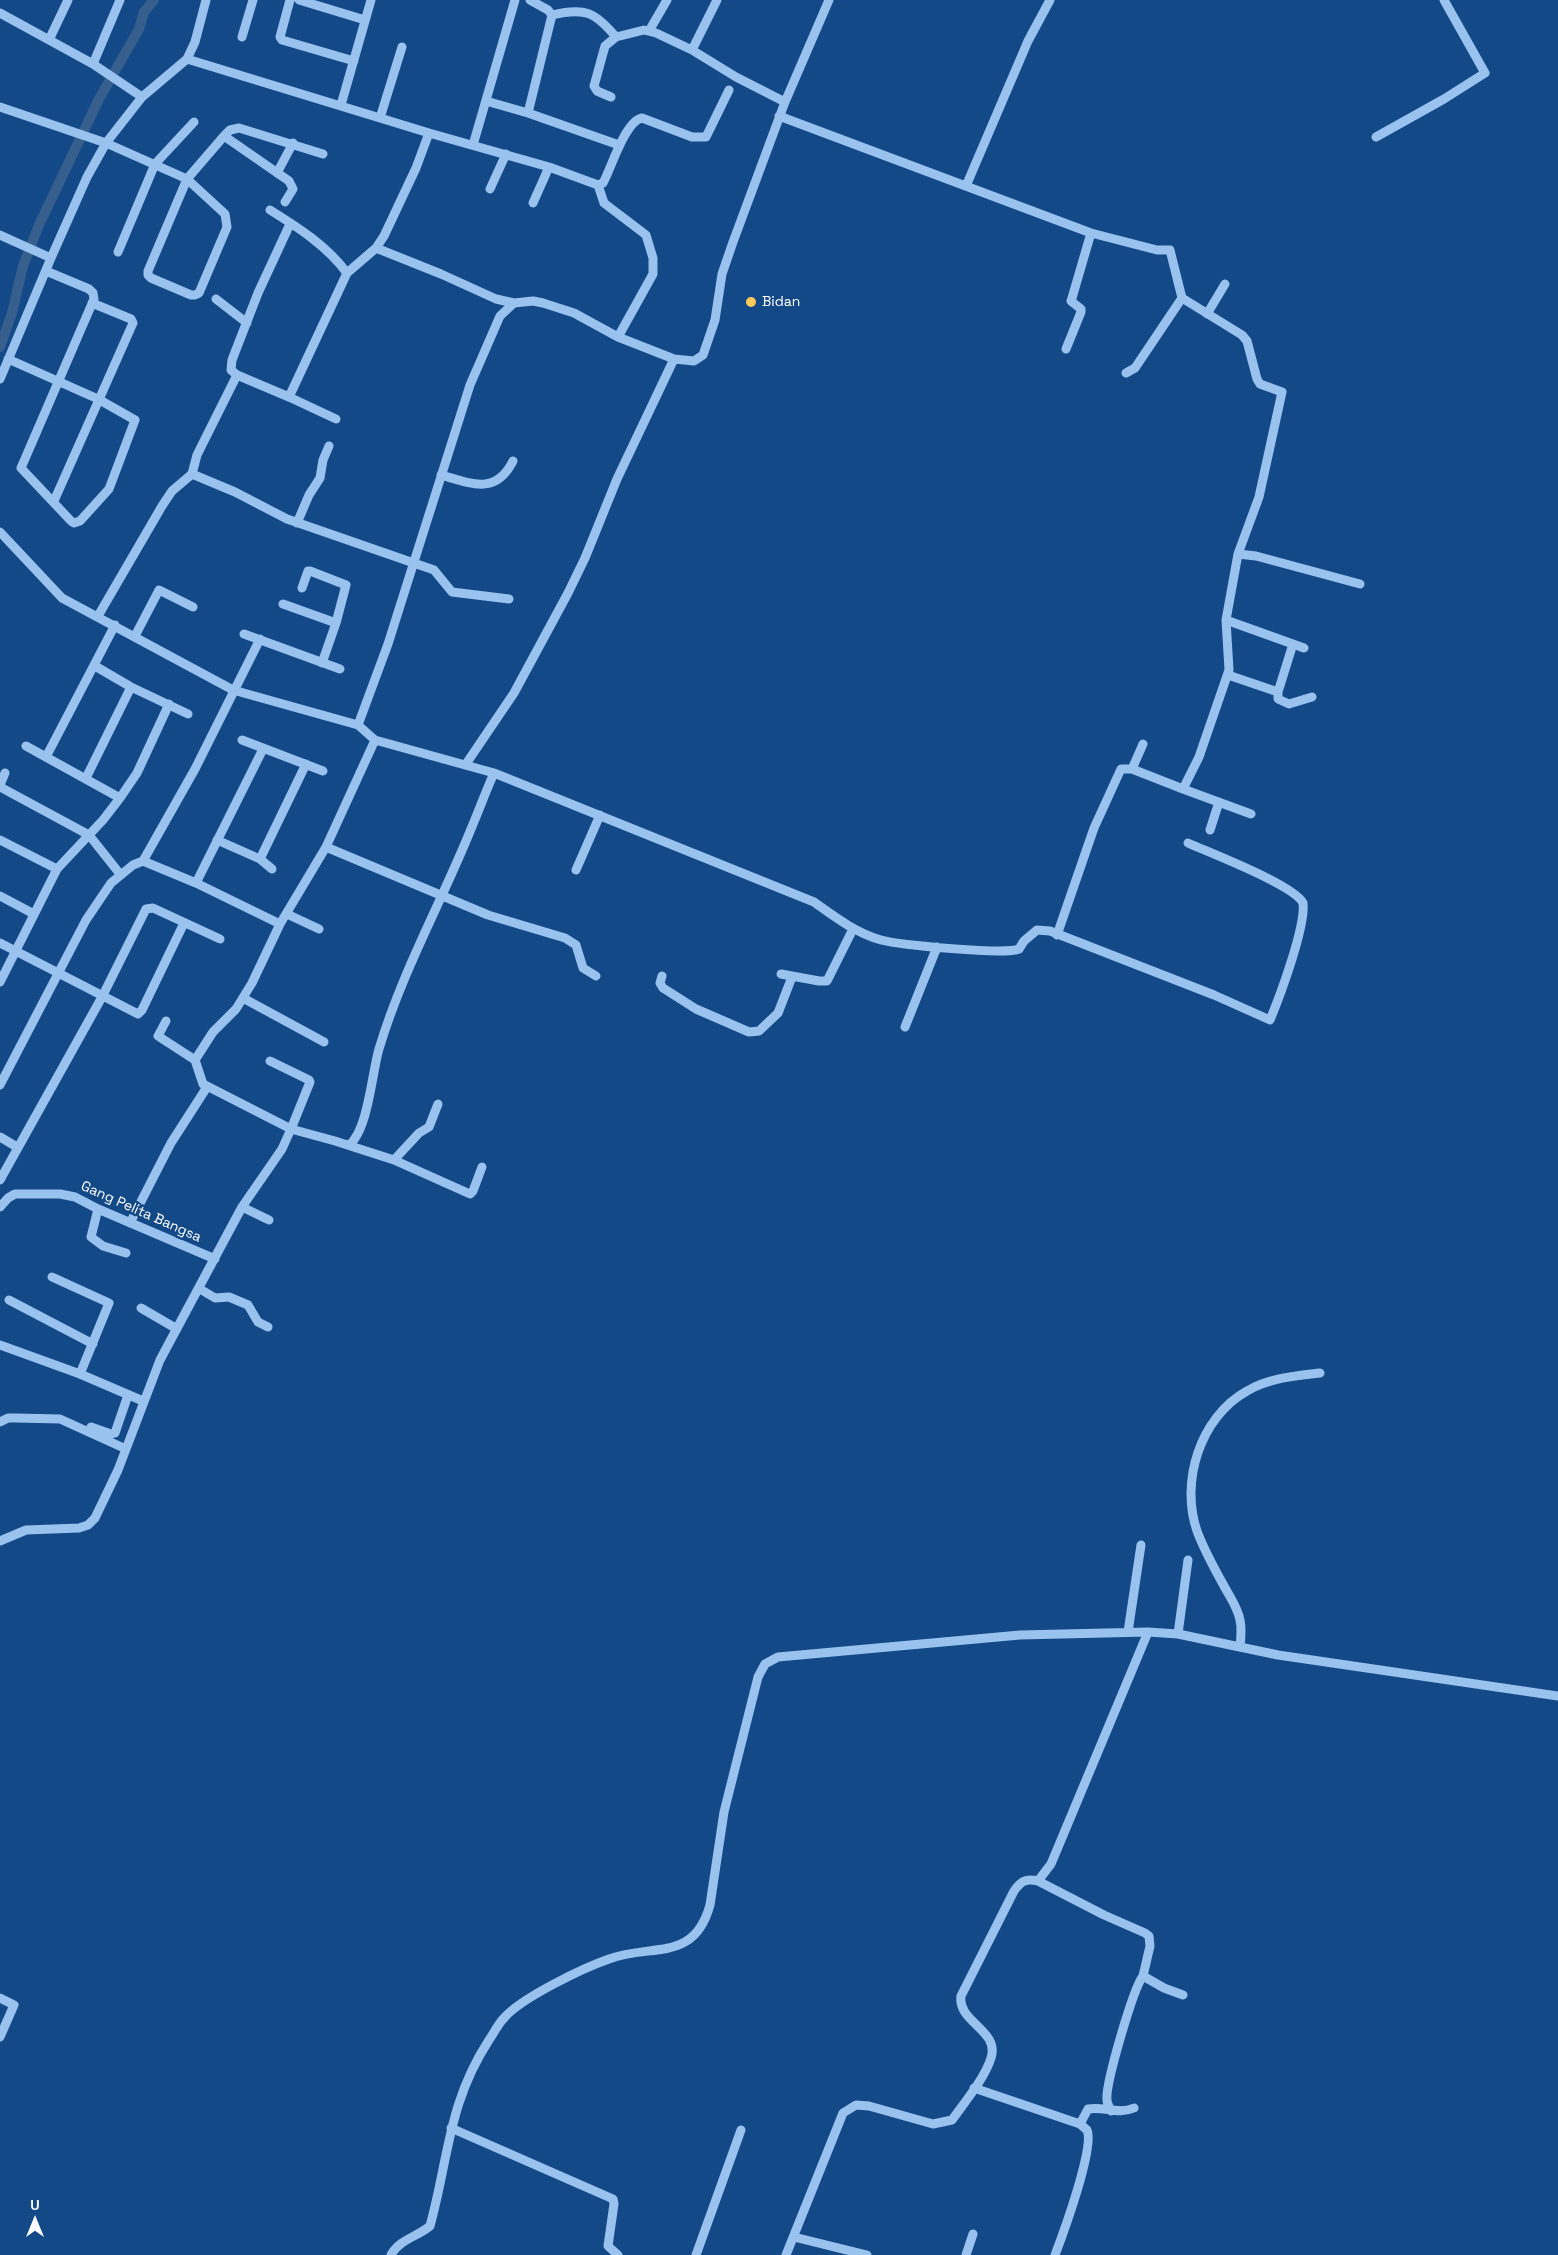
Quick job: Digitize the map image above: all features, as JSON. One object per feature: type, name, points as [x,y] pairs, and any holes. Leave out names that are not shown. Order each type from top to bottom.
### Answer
[{"type":"street","points":[[49,40],[68,0]]},
{"type":"street","points":[[93,64],[120,0]]},
{"type":"street","points":[[0,379],[51,258],[87,178],[106,143],[142,97],[187,59],[195,42],[206,0]]},
{"type":"street","points":[[242,37],[253,0]]},
{"type":"street","points":[[290,0],[280,37],[282,40],[354,61]]},
{"type":"street","points":[[299,0],[365,20]]},
{"type":"street","points":[[341,105],[371,0]]},
{"type":"street","points":[[472,145],[515,0]]},
{"type":"street","points":[[530,0],[548,10],[552,15]]},
{"type":"street","points":[[649,30],[667,0]]},
{"type":"street","points":[[692,50],[717,0]]},
{"type":"street","points":[[376,248],[496,299],[514,303],[532,301],[543,303],[574,313],[618,337],[674,359],[694,361],[703,355],[708,346],[715,320],[722,274],[779,116],[829,0]]},
{"type":"street","points":[[966,186],[1028,42],[1050,0]]},
{"type":"street","points":[[1376,137],[1485,74],[1444,0]]},
{"type":"street","points":[[552,15],[568,11],[588,13],[602,21],[616,37]]},
{"type":"street","points":[[0,13],[93,64],[142,97]]},
{"type":"street","points":[[528,113],[552,15]]},
{"type":"street","points":[[610,97],[597,91],[594,82],[606,46],[616,37],[638,30],[649,30],[692,50],[736,77],[785,102]]},
{"type":"street","points":[[380,118],[402,47]]},
{"type":"street","points":[[187,59],[429,133],[549,167],[598,185],[603,183],[619,145],[639,118],[692,137],[706,137],[729,90]]},
{"type":"street","points":[[486,102],[528,113],[619,145]]},
{"type":"street","points":[[0,107],[106,143],[187,179],[225,214],[227,227],[200,293],[195,295],[151,278],[148,275],[187,179],[224,136],[230,130],[239,128],[293,143],[322,154]]},
{"type":"street","points":[[779,116],[1091,233],[1157,250],[1170,250],[1182,298],[1242,335],[1247,341],[1260,384],[1282,392],[1259,497],[1238,554],[1226,620],[1228,675],[1199,756],[1183,789]]},
{"type":"street","points":[[118,252],[155,164],[194,122]]},
{"type":"street","points":[[289,397],[347,273],[376,248],[416,168],[429,133]]},
{"type":"street","points":[[224,136],[292,185],[293,189],[285,202]]},
{"type":"street","points":[[277,173],[293,143]]},
{"type":"street","points":[[490,189],[506,154]]},
{"type":"street","points":[[532,203],[549,167]]},
{"type":"street","points":[[598,185],[604,203],[646,235],[653,258],[653,274],[618,337]]},
{"type":"street","points":[[270,210],[328,250],[347,273]]},
{"type":"street","points":[[290,224],[247,323],[231,365],[231,370],[237,375],[336,419]]},
{"type":"street","points":[[1066,349],[1081,312],[1081,309],[1071,301],[1091,233]]},
{"type":"street","points":[[4,237],[51,258]]},
{"type":"street","points":[[8,359],[59,383],[98,399],[135,420],[109,489],[77,522],[72,521],[21,468],[59,383],[92,303],[93,293],[89,289],[46,271]]},
{"type":"street","points":[[1207,314],[1225,284]]},
{"type":"street","points":[[216,298],[247,323]]},
{"type":"street","points":[[1126,373],[1135,368],[1182,298]]},
{"type":"street","points":[[54,501],[133,323],[131,320],[92,303]]},
{"type":"street","points":[[358,725],[388,644],[470,385],[500,316],[514,303]]},
{"type":"street","points":[[466,764],[514,693],[572,584],[585,558],[617,479],[674,359]]},
{"type":"street","points":[[98,616],[162,506],[172,491],[192,474],[197,455],[237,375]]},
{"type":"street","points":[[297,523],[320,478],[323,460],[329,446]]},
{"type":"street","points":[[441,475],[470,484],[490,484],[500,480],[513,460]]},
{"type":"street","points":[[192,474],[235,492],[297,523],[434,570],[452,592],[509,599]]},
{"type":"street","points":[[0,532],[62,598],[233,690],[358,725],[375,740],[494,773],[600,814],[814,902],[853,929],[881,940],[1009,952],[1019,949],[1024,941],[1037,930],[1050,932],[1214,995],[1270,1020],[1279,998],[1300,928],[1304,903],[1295,894],[1188,843]]},
{"type":"street","points":[[1238,554],[1265,558],[1360,584]]},
{"type":"street","points":[[302,588],[308,571],[346,585],[336,623],[322,663]]},
{"type":"street","points":[[135,636],[159,590],[193,607]]},
{"type":"street","points":[[283,604],[336,623]]},
{"type":"street","points":[[1226,620],[1304,648]]},
{"type":"street","points":[[46,757],[115,625]]},
{"type":"street","points":[[244,634],[340,669]]},
{"type":"street","points":[[0,1085],[86,920],[120,874],[143,861],[195,769],[260,639]]},
{"type":"street","points":[[1293,644],[1278,692],[1278,699],[1289,704],[1312,697]]},
{"type":"street","points":[[95,666],[131,687],[188,714]]},
{"type":"street","points":[[1228,675],[1278,692]]},
{"type":"street","points":[[86,778],[131,687]]},
{"type":"street","points":[[0,982],[57,869],[120,798],[137,773],[169,704]]},
{"type":"street","points":[[242,740],[323,771]]},
{"type":"street","points":[[195,1060],[213,1032],[236,1009],[243,998],[280,924],[326,847],[375,740]]},
{"type":"street","points":[[1132,769],[1143,744]]},
{"type":"street","points":[[26,746],[120,798]]},
{"type":"street","points":[[196,884],[263,748]]},
{"type":"street","points":[[260,859],[306,764]]},
{"type":"street","points":[[1057,935],[1094,828],[1121,769],[1132,769],[1251,814]]},
{"type":"street","points":[[5,773],[0,786],[89,835],[120,874]]},
{"type":"street","points":[[349,1145],[356,1138],[362,1121],[378,1050],[409,964],[471,829],[494,773]]},
{"type":"street","points":[[1210,830],[1219,802]]},
{"type":"street","points":[[576,870],[600,814]]},
{"type":"street","points":[[0,840],[57,869]]},
{"type":"street","points":[[217,840],[260,859],[272,869]]},
{"type":"street","points":[[326,847],[488,915],[565,938],[578,947],[582,966],[596,976]]},
{"type":"street","points":[[143,861],[280,924]]},
{"type":"street","points":[[0,896],[34,914]]},
{"type":"street","points":[[0,1180],[102,997],[146,909],[153,908],[220,939]]},
{"type":"street","points":[[286,914],[319,929]]},
{"type":"street","points":[[0,943],[135,1014],[140,1014],[184,923]]},
{"type":"street","points":[[781,974],[827,981],[853,929]]},
{"type":"street","points":[[904,1027],[937,946]]},
{"type":"street","points":[[662,976],[660,983],[664,988],[688,1004],[749,1032],[759,1031],[778,1013],[792,976]]},
{"type":"street","points":[[243,998],[324,1042]]},
{"type":"street","points":[[166,1021],[158,1036],[195,1060],[203,1084],[291,1129],[394,1160],[470,1194],[473,1191],[482,1167]]},
{"type":"street","points":[[0,1541],[26,1530],[67,1530],[88,1525],[95,1518],[126,1449],[160,1360],[200,1289],[242,1207],[282,1149],[310,1082],[270,1061]]},
{"type":"street","points":[[130,1223],[171,1143],[207,1087]]},
{"type":"street","points":[[394,1160],[419,1134],[429,1127],[438,1104]]},
{"type":"street","points":[[0,1137],[17,1147]]},
{"type":"street","name":"Gang Pelita Bangsa","points":[[0,1207],[15,1194],[60,1194],[75,1197],[98,1209],[215,1259]]},
{"type":"street","points":[[242,1207],[269,1220]]},
{"type":"street","points":[[98,1209],[91,1237],[103,1246],[126,1253]]},
{"type":"street","points":[[52,1277],[109,1304],[80,1374]]},
{"type":"street","points":[[200,1289],[214,1298],[229,1297],[248,1305],[258,1322],[268,1327]]},
{"type":"street","points":[[9,1300],[93,1344]]},
{"type":"street","points":[[141,1308],[177,1329]]},
{"type":"street","points":[[0,1345],[80,1374],[143,1402]]},
{"type":"street","points":[[1240,1647],[1240,1618],[1209,1559],[1197,1530],[1192,1489],[1194,1459],[1200,1445],[1218,1418],[1245,1392],[1272,1381],[1320,1373]]},
{"type":"street","points":[[88,1431],[91,1427],[111,1434],[115,1433],[128,1395]]},
{"type":"street","points":[[0,1422],[8,1418],[53,1418],[68,1422],[126,1449]]},
{"type":"street","points":[[1128,1632],[1141,1545]]},
{"type":"street","points":[[1178,1634],[1188,1560]]},
{"type":"street","points":[[391,2255],[396,2246],[430,2226],[451,2128],[464,2086],[504,2018],[531,1996],[609,1958],[673,1948],[696,1935],[706,1919],[710,1906],[724,1812],[758,1677],[765,1664],[778,1657],[1020,1635],[1148,1632],[1178,1634],[1278,1655],[1558,1696]]},
{"type":"street","points":[[1038,1881],[1051,1864],[1148,1632]]},
{"type":"street","points":[[786,2255],[814,2181],[843,2113],[856,2105],[869,2106],[933,2124],[943,2123],[952,2120],[974,2088],[991,2058],[992,2045],[988,2037],[962,2009],[961,1996],[1014,1891],[1022,1881],[1030,1879],[1038,1881],[1104,1916],[1141,1930],[1149,1936],[1150,1946],[1142,1976],[1131,2000],[1111,2076],[1107,2099],[1111,2111]]},
{"type":"street","points":[[1142,1976],[1164,1988],[1183,1995]]},
{"type":"street","points":[[0,1998],[10,2002],[14,2007],[0,2037]]},
{"type":"street","points":[[974,2088],[1080,2124],[1089,2134],[1072,2210],[1055,2255]]},
{"type":"street","points":[[1080,2124],[1088,2110],[1094,2108],[1121,2112],[1134,2108]]},
{"type":"street","points":[[451,2128],[613,2199],[614,2204],[608,2246],[618,2255]]},
{"type":"street","points":[[696,2255],[741,2130]]},
{"type":"street","points":[[966,2255],[973,2234]]},
{"type":"street","points":[[794,2236],[868,2255]]},
{"type":"waterway","points":[[0,347],[12,313],[23,266],[39,225],[99,99],[139,29],[144,12],[154,0]]},
{"type":"place","name":"Bidan","points":[[751,302]]}]
